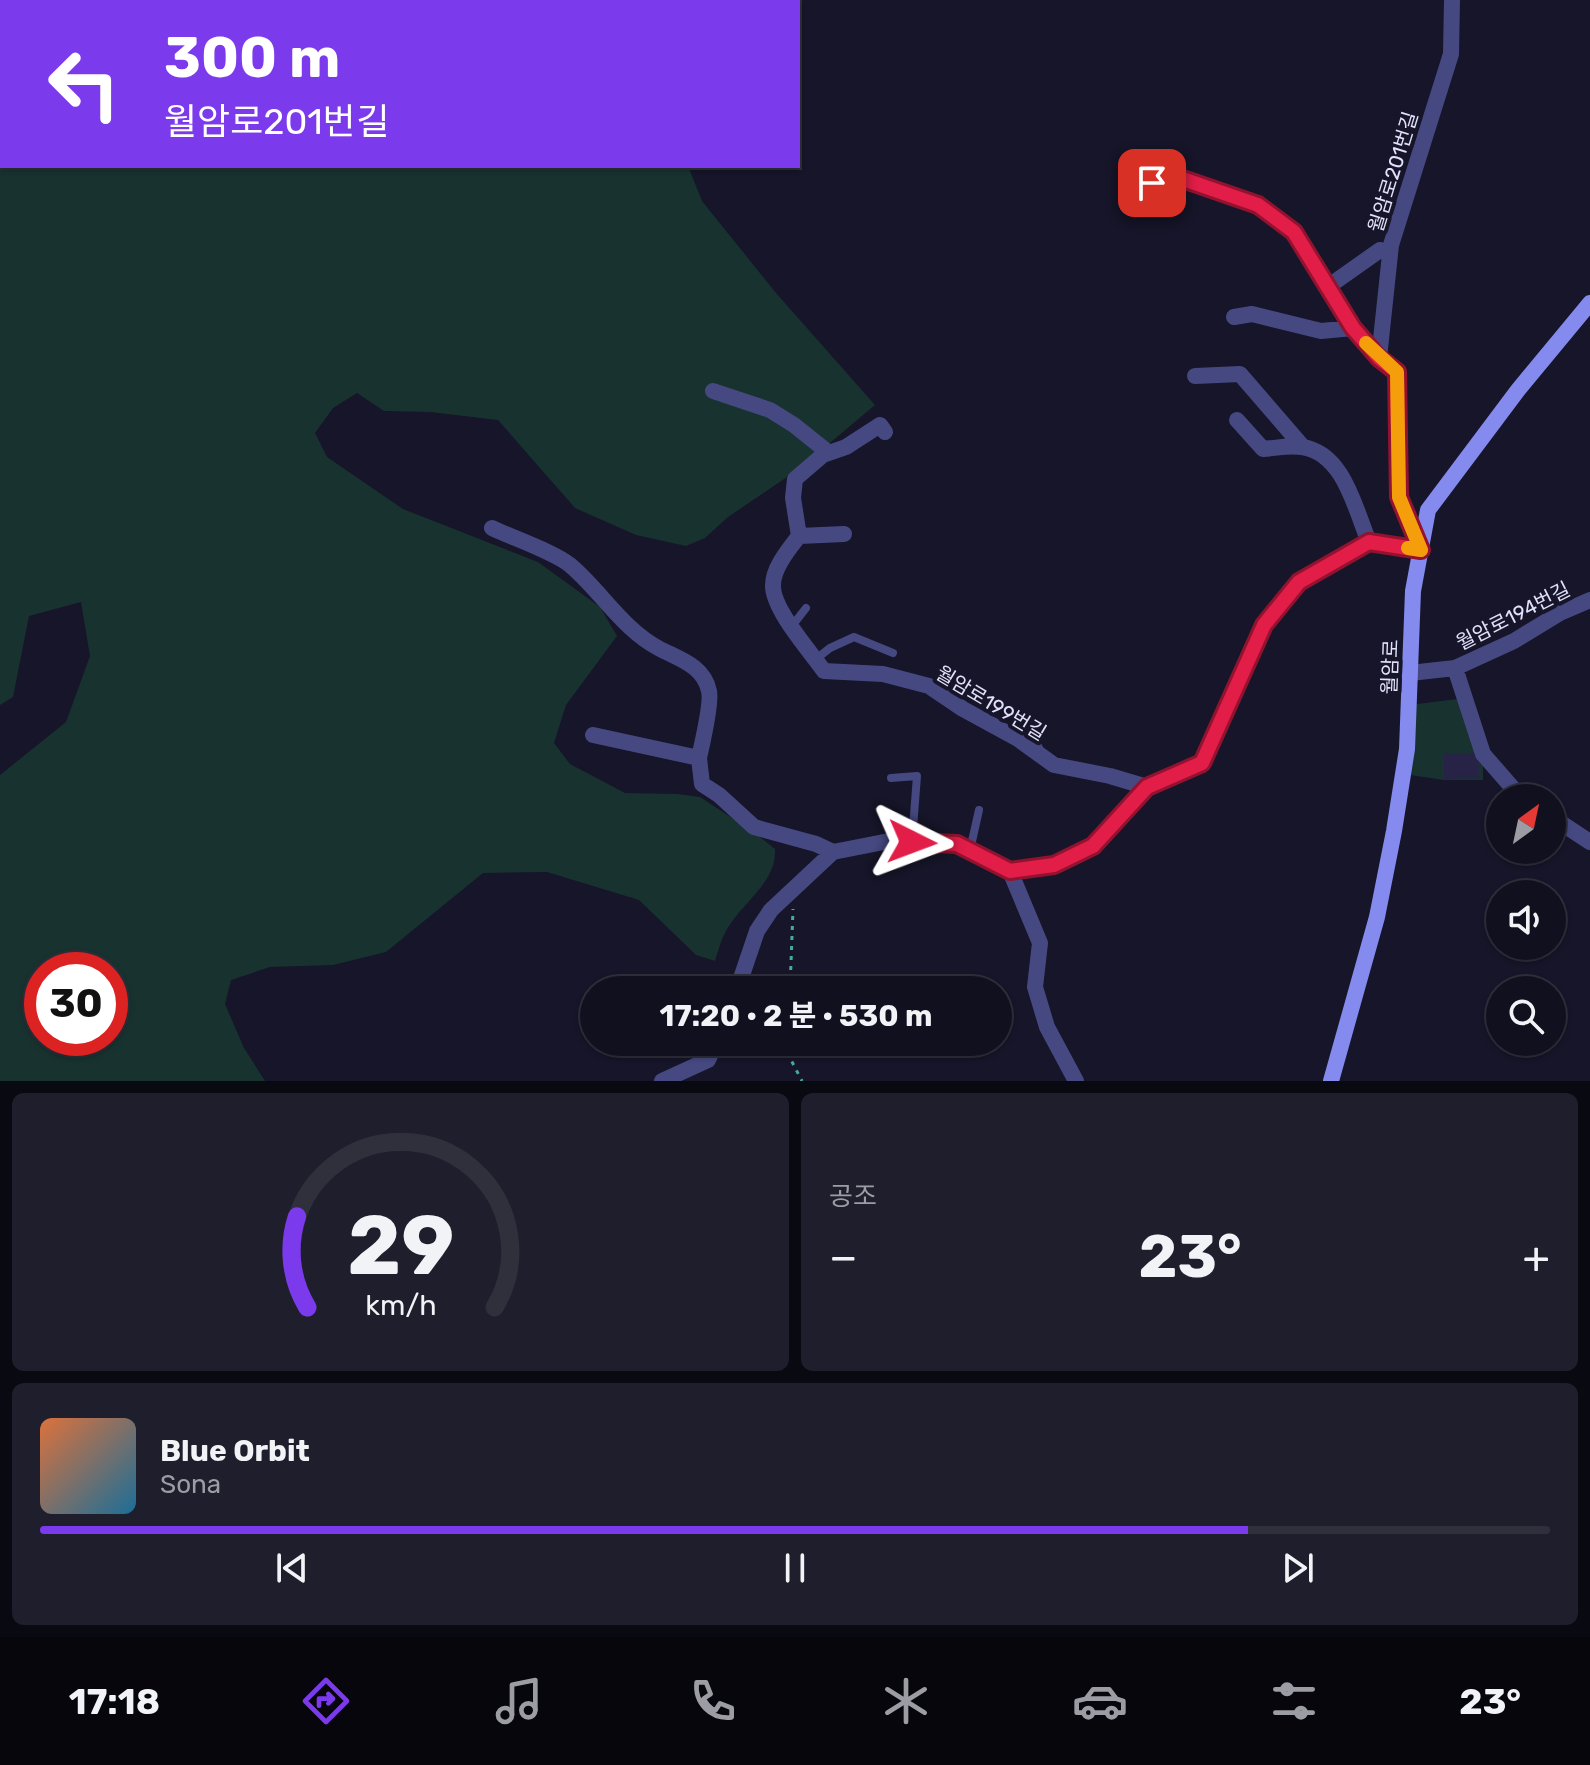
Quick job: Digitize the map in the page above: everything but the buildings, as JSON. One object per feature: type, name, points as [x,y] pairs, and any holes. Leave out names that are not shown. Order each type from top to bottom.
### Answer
[{"type":"street","name":"월암로201번길","points":[[1379,358],[1391,245],[1451,54],[1452,0]]},
{"type":"street","points":[[1128,190],[1177,177],[1258,205],[1294,232],[1353,328],[1379,358],[1397,372],[1399,497],[1421,550]]},
{"type":"street","name":"월암로201번길","points":[[1329,286],[1380,250]]},
{"type":"street","name":"월암로","points":[[1331,1081],[1377,917],[1394,831],[1407,749],[1413,591],[1428,510],[1518,390],[1590,303]]},
{"type":"street","points":[[1234,317],[1252,314],[1321,331],[1353,328]]},
{"type":"street","points":[[1195,376],[1240,374],[1303,447]]},
{"type":"street","points":[[713,391],[770,410],[829,453]]},
{"type":"street","points":[[1237,420],[1263,449],[1303,447],[1327,456],[1339,470],[1369,542]]},
{"type":"street","points":[[816,659],[775,602],[772,583],[784,556],[799,536],[793,498],[795,479],[823,455],[846,447],[880,425],[885,432]]},
{"type":"street","points":[[492,528],[569,564],[602,600],[640,634],[660,650],[675,654],[699,671],[710,692],[699,758],[702,784],[754,827],[816,844],[833,852]]},
{"type":"street","points":[[799,536],[844,534]]},
{"type":"street","points":[[742,976],[757,931],[771,910],[833,852],[889,841],[957,844],[1010,871],[1054,865],[1093,846],[1147,787],[1202,763],[1264,625],[1299,582],[1369,542],[1421,550]]},
{"type":"street","name":"월암로194번길","points":[[1410,673],[1455,668],[1514,641],[1560,613],[1590,600]]},
{"type":"street","name":"월암로199번길","points":[[816,659],[824,671],[883,674],[929,686],[1054,765],[1147,787]]},
{"type":"street","points":[[1455,668],[1483,754],[1511,784]]},
{"type":"street","points":[[593,735],[699,758]]},
{"type":"street","points":[[1566,826],[1590,842]]},
{"type":"street","points":[[1010,871],[1040,943],[1035,987],[1047,1027],[1076,1081]]},
{"type":"street","points":[[662,1081],[708,1060],[710,1056]]},
{"type":"lane","points":[[792,626],[806,608]]},
{"type":"lane","points":[[816,659],[830,648],[854,637],[893,653]]},
{"type":"lane","points":[[1023,716],[1044,758]]},
{"type":"lane","points":[[891,778],[917,776],[912,842]]},
{"type":"lane","points":[[970,851],[979,810]]},
{"type":"path","points":[[789,894],[794,915],[791,976]]},
{"type":"path","points":[[790,1056],[802,1081]]},
{"type":"green space","points":[[0,168],[689,168],[702,201],[776,293],[875,405],[799,469],[728,517],[705,538],[686,546],[636,535],[575,508],[498,420],[430,412],[384,411],[357,393],[333,408],[315,433],[327,457],[403,509],[538,562],[600,607],[617,636],[566,705],[554,743],[570,764],[625,793],[700,797],[775,849],[774,861],[764,883],[726,931],[715,961],[696,955],[639,900],[547,872],[483,873],[386,952],[333,965],[270,967],[231,980],[225,1004],[244,1048],[265,1081],[0,1081],[0,775],[66,722],[90,656],[81,602],[29,616],[13,697],[0,705]]},
{"type":"green space","points":[[1466,698],[1483,754],[1483,780],[1444,780],[1403,774],[1409,705]]},
{"type":"slow traffic","points":[[1366,343],[1397,372],[1399,497],[1421,550],[1408,548]]},
{"type":"route","points":[[912,842],[957,844],[1010,871],[1054,865],[1093,846],[1147,787],[1202,763],[1264,625],[1299,582],[1369,542],[1421,550],[1399,497],[1397,372],[1379,358],[1353,328],[1294,232],[1258,205],[1177,177],[1152,183]]}]
